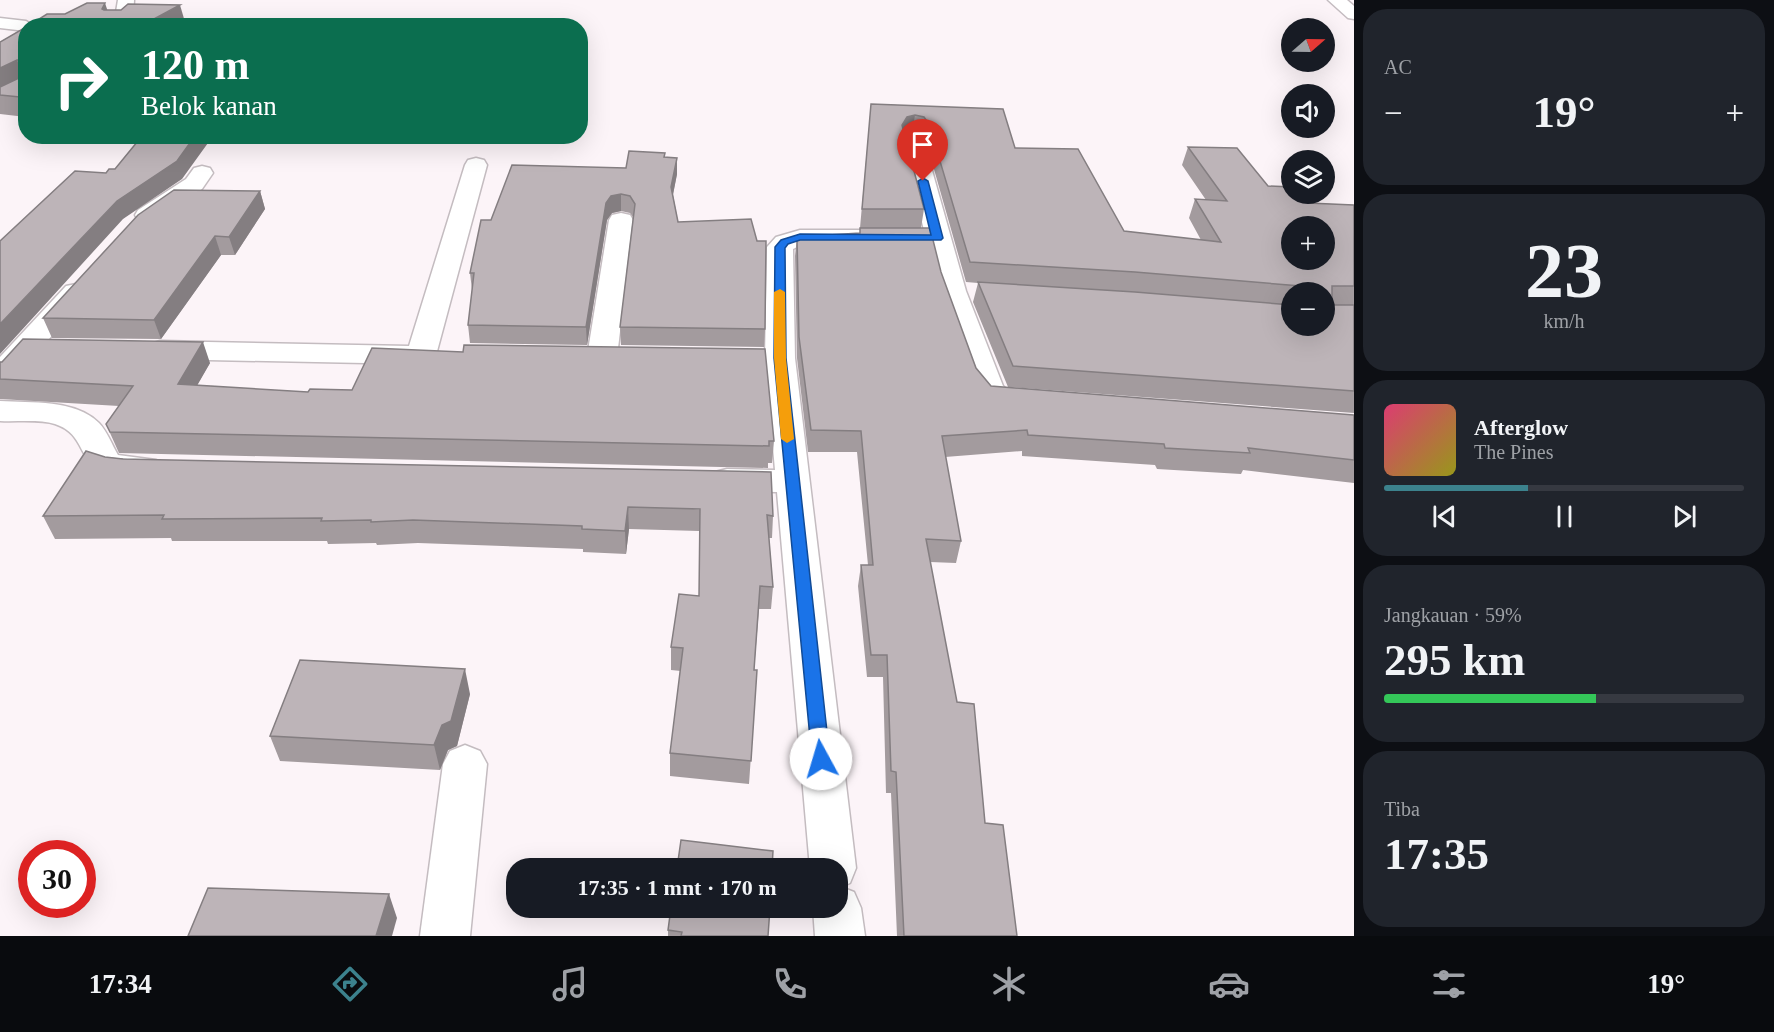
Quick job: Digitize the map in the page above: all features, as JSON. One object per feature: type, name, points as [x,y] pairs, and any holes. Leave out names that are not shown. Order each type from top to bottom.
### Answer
[{"type":"street","points":[[124,18],[126,0]]},
{"type":"street","points":[[1336,0],[1354,14]]},
{"type":"street","points":[[0,23],[18,25]]},
{"type":"street","points":[[913,142],[937,238],[965,292],[992,393],[997,398],[1006,401],[1053,404]]},
{"type":"street","points":[[134,350],[432,355],[476,165]]},
{"type":"street","points":[[129,232],[142,220],[194,184],[202,172]]},
{"type":"street","points":[[602,357],[621,220]]},
{"type":"street","points":[[832,858],[791,481],[768,358],[780,247],[785,242],[810,237],[937,238]]},
{"type":"street","points":[[0,375],[95,270]]},
{"type":"street","points":[[26,348],[62,349]]},
{"type":"street","points":[[0,411],[62,416],[87,429],[106,462],[133,468],[168,469]]},
{"type":"street","points":[[697,479],[791,481]]},
{"type":"street","points":[[445,936],[465,764]]},
{"type":"street","points":[[838,918],[840,936]]},
{"type":"building","points":[[87,3],[105,3],[102,9],[104,10],[121,10],[128,4],[180,5],[156,18],[41,18],[47,14],[65,14]]},
{"type":"building","points":[[18,32],[18,60],[0,68],[0,42]]},
{"type":"building","points":[[18,78],[18,97],[0,95],[0,87]]},
{"type":"building","points":[[871,104],[1003,109],[1015,148],[1078,149],[1124,231],[1221,242],[1195,199],[1227,201],[1188,147],[1237,148],[1268,186],[1281,187],[1281,204],[1354,205],[1354,286],[1335,286],[1335,282],[1281,282],[1281,284],[1135,272],[970,262],[929,124],[924,117],[915,115],[907,117],[902,125],[924,209],[862,209]]},
{"type":"building","points":[[135,144],[189,144],[177,161],[117,201],[0,324],[0,241],[75,171],[106,173],[109,169],[115,169]]},
{"type":"building","points":[[629,151],[665,153],[664,157],[677,158],[671,187],[678,222],[751,219],[757,241],[766,241],[765,329],[620,327],[635,204],[630,196],[621,194],[611,196],[606,203],[586,327],[468,325],[474,273],[470,273],[481,220],[491,220],[512,165],[626,168]]},
{"type":"building","points":[[174,190],[260,191],[229,237],[215,236],[154,320],[43,318],[138,215]]},
{"type":"building","points":[[860,228],[930,228],[941,272],[976,368],[991,386],[1354,415],[1354,460],[1248,448],[1250,453],[1165,448],[1164,444],[1028,435],[1027,430],[942,436],[961,541],[926,539],[957,702],[974,704],[985,823],[1003,825],[1017,936],[904,936],[896,772],[891,771],[887,655],[871,655],[861,565],[873,565],[861,431],[811,430],[799,337],[797,237],[860,233]]},
{"type":"building","points":[[978,282],[1281,304],[1281,336],[1335,336],[1335,305],[1354,305],[1354,391],[1013,366]]},
{"type":"building","points":[[23,339],[203,342],[178,384],[308,392],[310,389],[352,390],[372,348],[463,352],[464,345],[765,349],[774,441],[769,441],[769,446],[110,432],[106,424],[133,386],[0,379],[0,362]]},
{"type":"building","points":[[86,451],[105,457],[123,459],[771,472],[773,516],[767,515],[773,587],[760,586],[751,761],[670,753],[683,648],[671,647],[679,594],[699,596],[700,509],[628,507],[625,531],[582,529],[582,526],[413,520],[371,522],[371,520],[321,521],[322,518],[162,519],[164,515],[43,516]]},
{"type":"building","points":[[300,660],[465,669],[451,721],[442,725],[434,745],[270,736]]},
{"type":"building","points":[[681,840],[773,851],[773,858],[678,858]]},
{"type":"building","points":[[208,888],[389,894],[376,936],[188,936]]},
{"type":"building","points":[[670,918],[769,918],[768,936],[681,936],[682,932],[668,930]]},
{"type":"slow traffic","points":[[780,292],[780,358],[787,439]]},
{"type":"route","points":[[821,759],[780,358],[780,247],[785,242],[800,237],[937,238],[923,181]]}]
